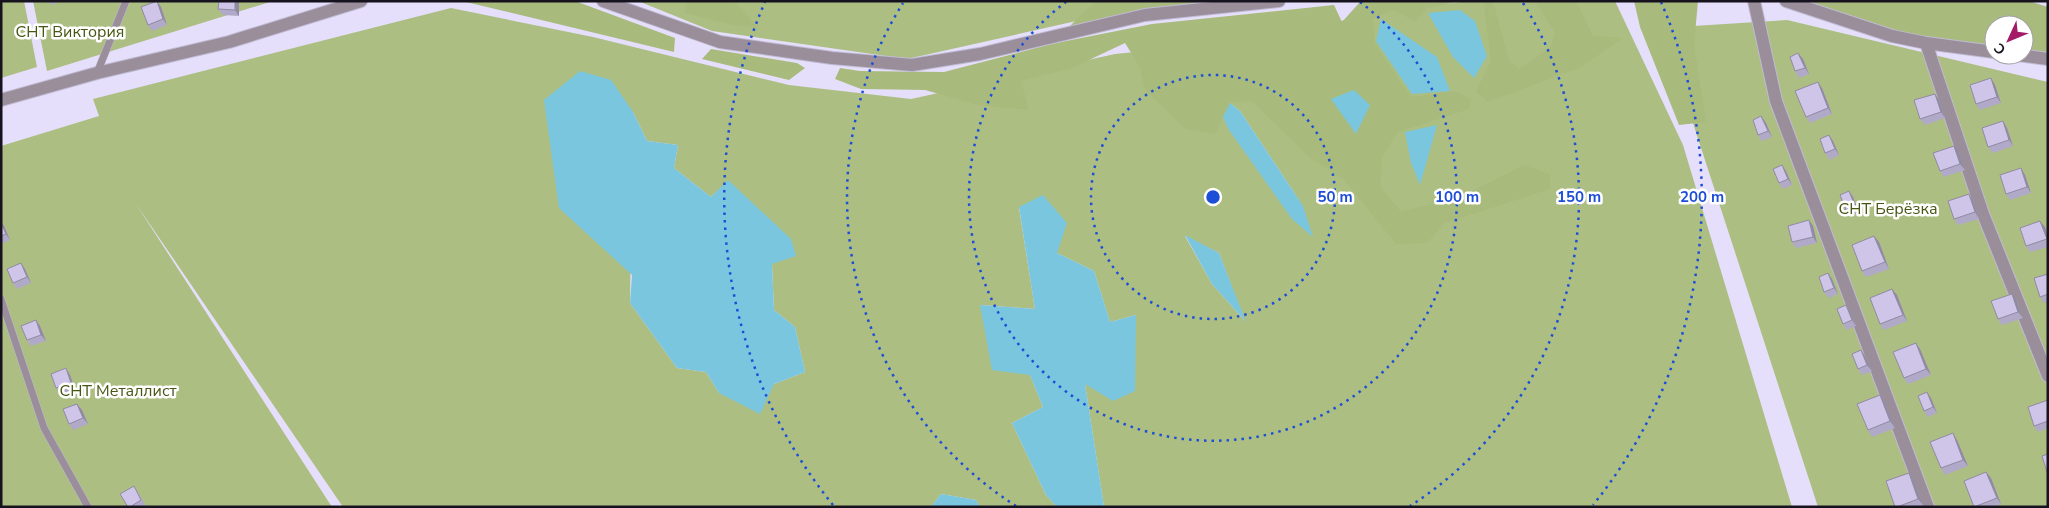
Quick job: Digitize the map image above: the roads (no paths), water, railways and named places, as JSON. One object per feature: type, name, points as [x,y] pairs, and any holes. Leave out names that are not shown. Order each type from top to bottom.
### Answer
[{"type":"street","points":[[1,100],[97,73],[229,42],[362,1]]},
{"type":"street","points":[[604,1],[720,42],[832,58],[912,65],[980,54],[1145,15],[1279,1]]},
{"type":"street","points":[[1754,1],[1776,101],[1928,507]]},
{"type":"street","points":[[1786,1],[1892,36],[1926,43],[1984,51]]},
{"type":"street","points":[[1926,43],[1983,214],[2048,376]]},
{"type":"street","points":[[2034,57],[2048,59]]},
{"type":"lane","points":[[97,73],[126,1]]},
{"type":"lane","points":[[1,299],[44,428],[88,507]]},
{"type":"water","points":[[1460,10],[1475,21],[1487,56],[1474,78],[1453,57],[1428,13]]},
{"type":"water","points":[[1381,19],[1437,57],[1450,91],[1412,94],[1376,41]]},
{"type":"water","points":[[580,71],[611,80],[633,112],[647,141],[678,145],[674,168],[711,197],[728,180],[791,239],[796,256],[772,264],[774,310],[795,327],[805,372],[774,384],[760,414],[719,393],[706,372],[677,368],[630,303],[632,275],[559,208],[544,100]]},
{"type":"water","points":[[1354,90],[1370,105],[1356,134],[1331,99]]},
{"type":"water","points":[[1230,103],[1240,111],[1303,206],[1313,237],[1292,219],[1229,130],[1223,117]]},
{"type":"water","points":[[1437,125],[1420,185],[1411,163],[1405,132]]},
{"type":"water","points":[[1043,195],[1067,223],[1057,253],[1094,271],[1110,322],[1136,315],[1135,391],[1113,401],[1085,384],[1104,507],[1057,507],[1046,495],[1012,423],[1043,407],[1030,375],[992,370],[980,305],[1035,309],[1019,207]]},
{"type":"water","points":[[1185,235],[1219,253],[1246,322],[1212,284]]},
{"type":"water","points":[[941,494],[976,500],[980,507],[931,507]]},
{"type":"park label","name":"СНТ Виктория","points":[[70,32]]},
{"type":"park label","name":"СНТ Берёзка","points":[[1888,209]]},
{"type":"park label","name":"СНТ Металлист","points":[[118,391]]}]
